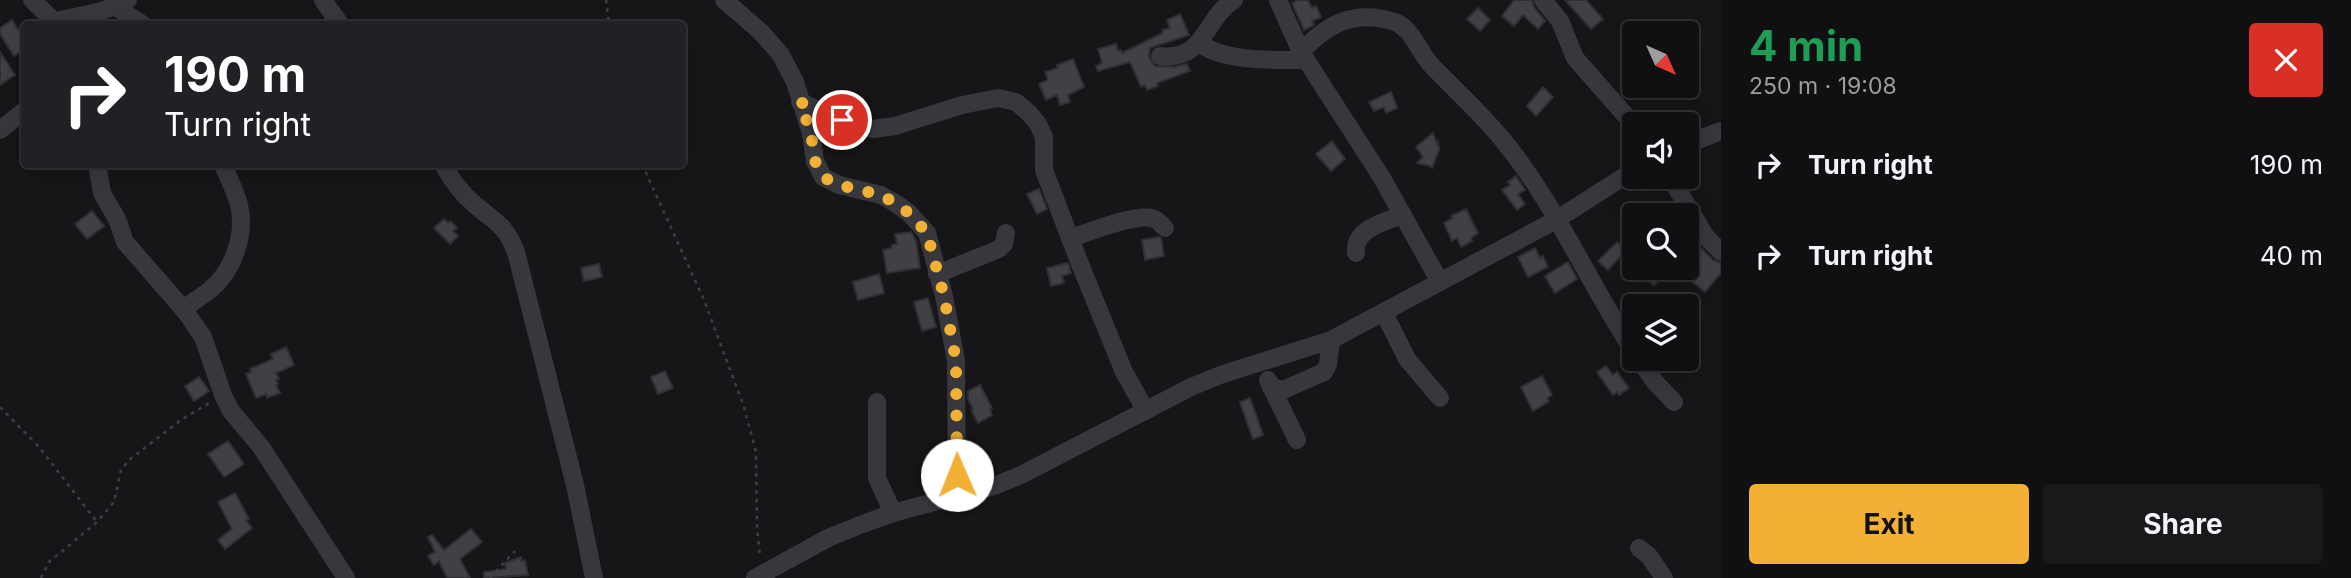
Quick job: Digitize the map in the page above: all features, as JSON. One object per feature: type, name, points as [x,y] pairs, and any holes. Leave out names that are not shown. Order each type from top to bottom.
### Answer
[{"type":"street","points":[[32,0],[55,21]]},
{"type":"street","points":[[323,0],[338,21]]},
{"type":"street","points":[[724,0],[774,46],[795,82],[811,133],[815,161],[823,177],[839,185],[881,195],[910,214],[927,233],[944,296],[956,361],[957,497]]},
{"type":"street","points":[[1160,56],[1168,57],[1189,51],[1199,43],[1222,9],[1234,0]]},
{"type":"street","points":[[1278,0],[1303,56],[1382,178],[1440,282]]},
{"type":"street","points":[[1543,0],[1560,21],[1575,58],[1623,112]]},
{"type":"street","points":[[64,21],[121,3],[139,21]]},
{"type":"street","points":[[1199,43],[1221,54],[1269,60],[1303,56],[1317,35],[1355,16],[1368,15],[1405,27],[1430,64],[1503,140],[1556,220],[1622,332]]},
{"type":"street","points":[[800,102],[857,126],[873,129],[895,126],[962,105],[998,98],[1016,102],[1038,124],[1044,137],[1044,170],[1124,372],[1146,411]]},
{"type":"street","points":[[0,130],[21,113]]},
{"type":"street","points":[[1699,139],[1721,131]]},
{"type":"street","points":[[98,168],[102,192],[117,219],[125,242],[183,309],[206,343],[223,395],[243,427],[261,447],[346,578]]},
{"type":"street","points":[[183,309],[211,289],[224,274],[239,239],[242,220],[239,203],[225,168]]},
{"type":"street","points":[[445,168],[466,197],[503,227],[516,252],[575,485],[594,578]]},
{"type":"street","points":[[760,576],[828,538],[893,513],[957,497],[1021,475],[1191,387],[1223,374],[1331,340],[1556,220],[1622,178]]},
{"type":"street","points":[[1677,189],[1706,237],[1721,252]]},
{"type":"street","points":[[1356,253],[1355,246],[1361,234],[1402,215]]},
{"type":"street","points":[[1071,238],[1141,218],[1152,218],[1165,228]]},
{"type":"street","points":[[937,274],[999,249],[1004,244],[1006,233]]},
{"type":"street","points":[[1384,313],[1407,359],[1440,398]]},
{"type":"street","points":[[1271,387],[1283,390],[1324,372],[1328,364],[1331,340]]},
{"type":"street","points":[[1261,363],[1297,440]]},
{"type":"street","points":[[1647,371],[1674,402]]},
{"type":"street","points":[[877,402],[877,478],[893,513]]},
{"type":"street","points":[[1639,548],[1649,556],[1664,578]]},
{"type":"path","points":[[606,0],[609,21]]},
{"type":"path","points":[[644,168],[704,300],[744,407],[756,452],[760,576]]},
{"type":"path","points":[[41,578],[49,562],[97,522],[114,502],[121,470],[130,460],[181,420],[223,395]]},
{"type":"path","points":[[0,407],[40,447],[97,522]]},
{"type":"path","points":[[490,578],[515,551]]},
{"type":"building","points":[[1308,0],[1312,8],[1316,6],[1321,17],[1312,21],[1314,25],[1304,30],[1292,3]]},
{"type":"building","points":[[1514,0],[1532,0],[1545,21],[1538,29],[1523,15],[1514,26],[1502,16]]},
{"type":"building","points":[[1565,0],[1586,0],[1603,19],[1591,29]]},
{"type":"building","points":[[1478,8],[1490,20],[1480,31],[1467,19]]},
{"type":"building","points":[[1180,14],[1189,35],[1150,48],[1149,57],[1155,66],[1175,67],[1187,64],[1190,71],[1157,83],[1158,86],[1147,90],[1145,85],[1141,87],[1130,62],[1098,71],[1096,66],[1102,63],[1098,49],[1116,44],[1118,51],[1121,50],[1122,53],[1163,33],[1162,30],[1170,28],[1167,20]]},
{"type":"building","points":[[12,20],[21,34],[21,51],[14,56],[0,34],[0,28]]},
{"type":"building","points":[[0,52],[15,75],[0,85]]},
{"type":"building","points":[[1073,59],[1084,87],[1068,95],[1070,102],[1060,105],[1057,95],[1046,100],[1039,84],[1048,80],[1045,72]]},
{"type":"building","points":[[1543,87],[1553,97],[1536,116],[1527,106]]},
{"type":"building","points":[[1391,92],[1397,108],[1386,113],[1384,107],[1374,111],[1369,102]]},
{"type":"building","points":[[1433,133],[1439,150],[1432,168],[1417,163],[1423,157],[1416,147]]},
{"type":"building","points":[[1332,141],[1345,159],[1331,171],[1316,154]]},
{"type":"building","points":[[1516,176],[1525,190],[1518,194],[1525,204],[1517,210],[1502,190],[1510,185],[1508,182]]},
{"type":"building","points":[[1039,189],[1047,209],[1037,214],[1027,194]]},
{"type":"building","points":[[1466,209],[1478,233],[1471,238],[1472,241],[1461,247],[1457,238],[1452,241],[1444,223],[1453,218],[1451,216]]},
{"type":"building","points":[[92,211],[104,226],[87,239],[75,224]]},
{"type":"building","points":[[444,219],[457,228],[453,231],[458,236],[450,244],[434,228]]},
{"type":"building","points":[[911,232],[916,241],[920,268],[887,273],[883,250],[897,244],[895,234]]},
{"type":"building","points":[[1161,238],[1164,256],[1145,260],[1142,240]]},
{"type":"building","points":[[1617,242],[1622,246],[1622,254],[1608,270],[1598,261]]},
{"type":"building","points":[[1535,248],[1548,267],[1528,277],[1518,257]]},
{"type":"building","points":[[1702,249],[1713,260],[1721,263],[1721,273],[1705,292],[1690,280],[1699,280],[1699,253]]},
{"type":"building","points":[[1568,262],[1577,279],[1555,293],[1545,276]]},
{"type":"building","points":[[1068,263],[1071,273],[1062,276],[1064,283],[1051,286],[1047,268]]},
{"type":"building","points":[[599,264],[602,277],[584,281],[581,268]]},
{"type":"building","points":[[879,274],[884,293],[858,300],[853,282]]},
{"type":"building","points":[[928,298],[936,327],[922,331],[914,302]]},
{"type":"building","points":[[286,347],[294,365],[276,373],[279,379],[276,380],[276,385],[280,393],[267,398],[266,394],[256,398],[246,374],[251,372],[250,369],[273,359],[271,354]]},
{"type":"building","points":[[1606,366],[1613,375],[1617,372],[1629,388],[1619,395],[1617,392],[1613,395],[1597,372]]},
{"type":"building","points":[[665,371],[673,388],[658,394],[651,377]]},
{"type":"building","points":[[1542,376],[1552,395],[1547,398],[1549,401],[1533,411],[1521,387]]},
{"type":"building","points":[[199,377],[209,391],[194,401],[185,386]]},
{"type":"building","points":[[980,385],[992,408],[992,415],[978,423],[971,410],[973,409],[968,399],[968,391]]},
{"type":"building","points":[[1250,398],[1263,435],[1253,439],[1240,402]]},
{"type":"building","points":[[228,441],[244,464],[224,477],[208,454]]},
{"type":"building","points":[[235,493],[252,528],[225,549],[218,540],[232,529],[218,502]]},
{"type":"building","points":[[471,529],[482,542],[460,559],[470,578],[447,578],[439,561],[434,565],[428,556],[435,552],[428,537],[432,535],[444,550]]},
{"type":"building","points":[[521,557],[522,561],[525,560],[528,575],[484,578],[484,572],[506,569],[505,563]]},
{"type":"route","points":[[842,120],[800,102],[811,133],[815,161],[823,177],[839,185],[881,195],[910,214],[927,233],[944,296],[956,361],[957,475]]}]
